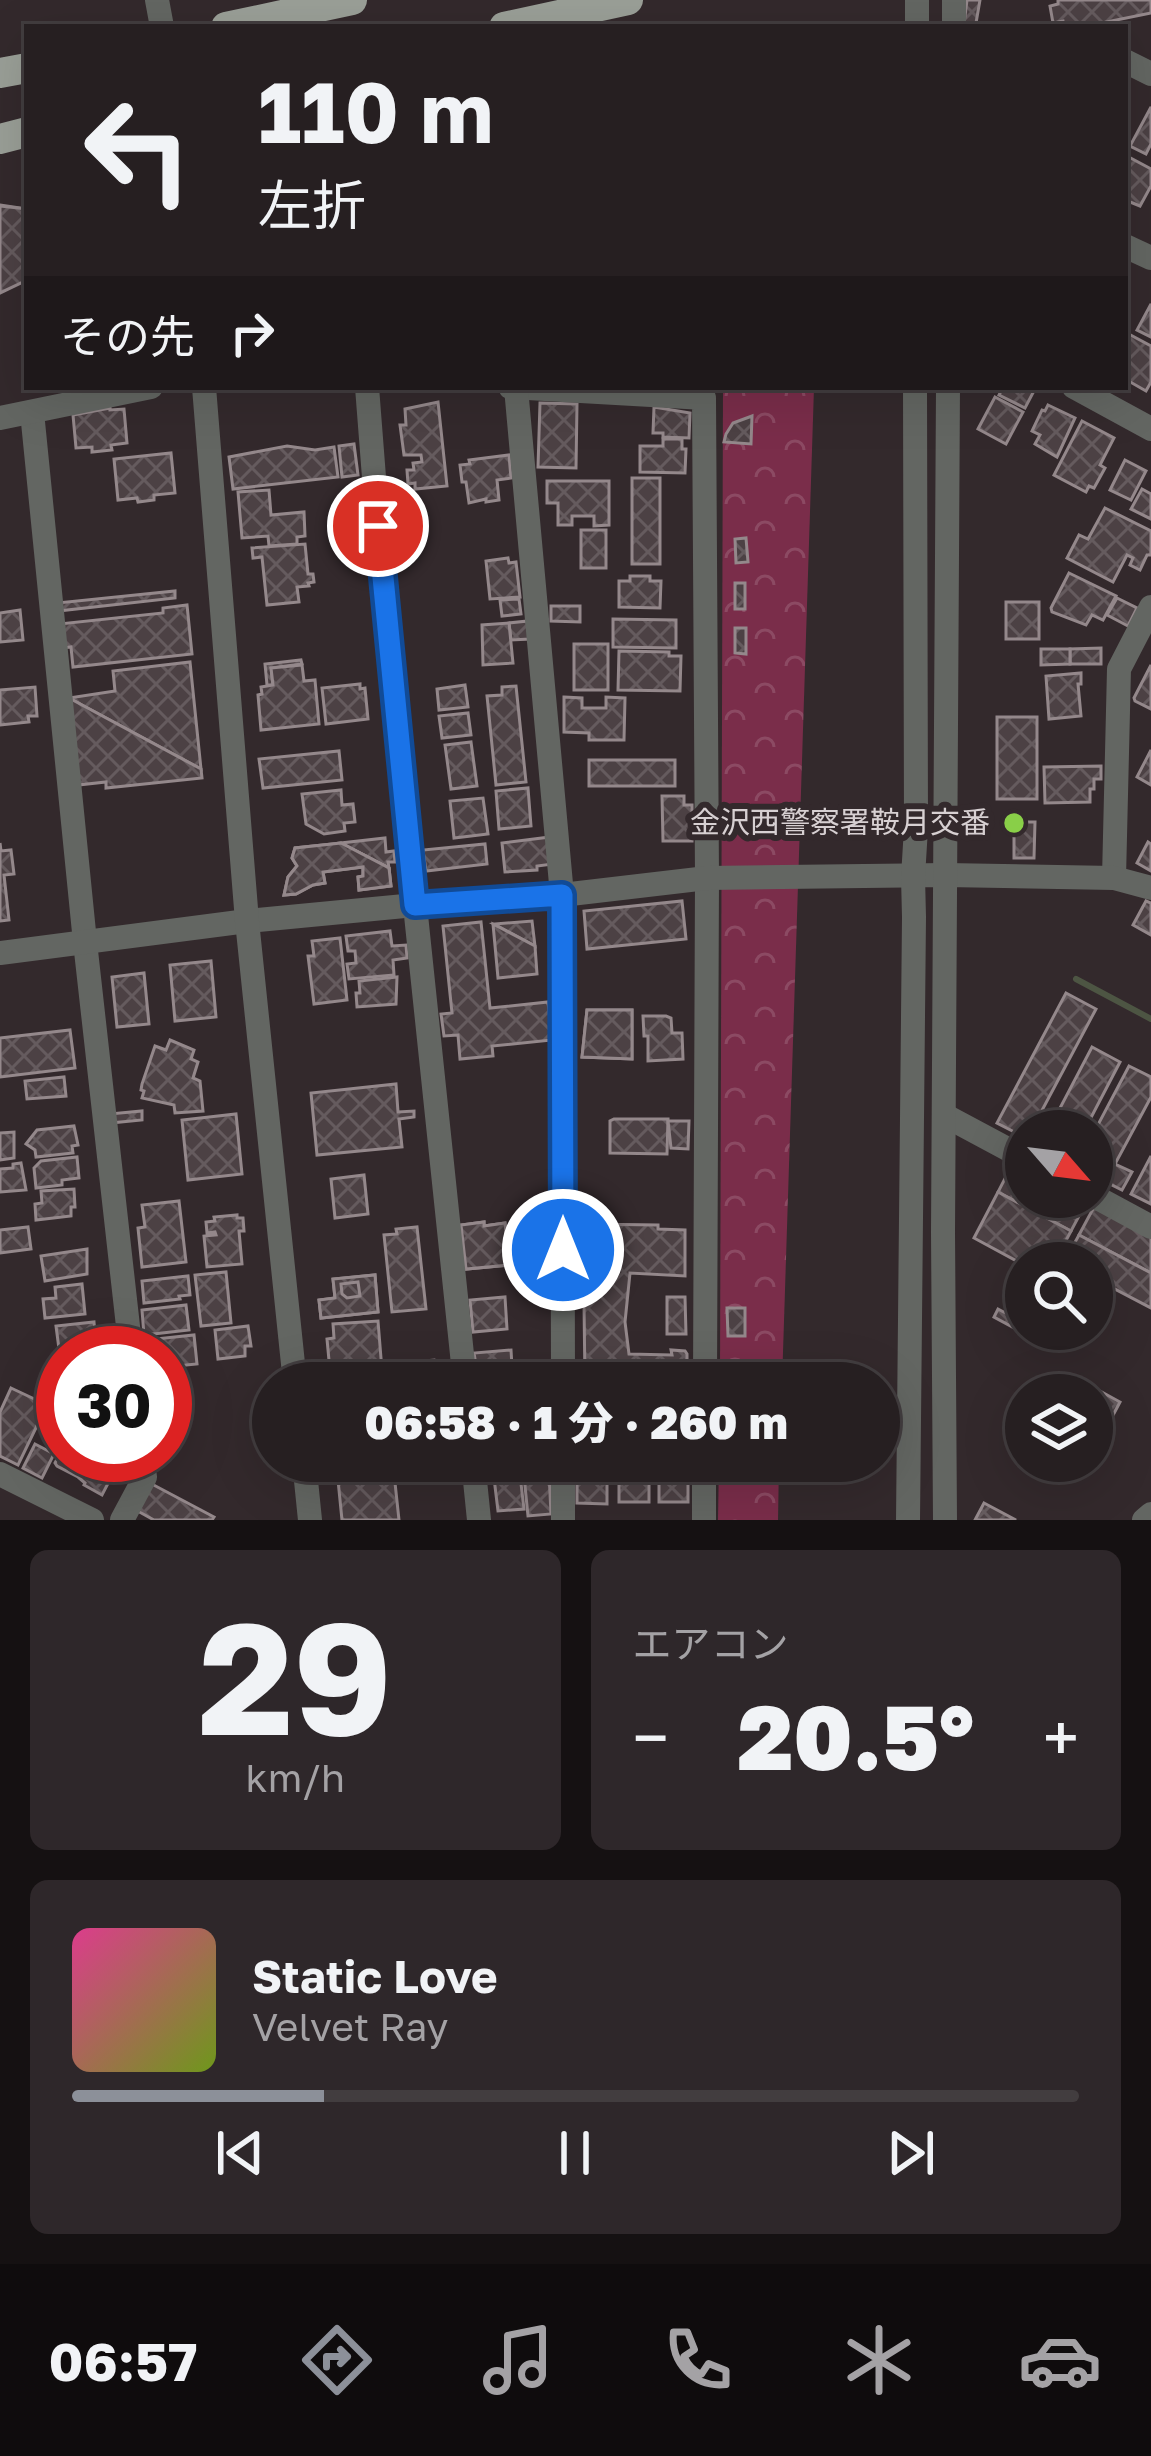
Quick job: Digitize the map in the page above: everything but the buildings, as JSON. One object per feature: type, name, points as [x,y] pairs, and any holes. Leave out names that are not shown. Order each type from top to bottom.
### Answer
[{"type":"main road","points":[[240,24],[352,0]]},
{"type":"main road","points":[[518,24],[628,0]]},
{"type":"street","points":[[0,418],[138,390]]},
{"type":"street","points":[[204,390],[247,921],[294,1362]]},
{"type":"street","points":[[367,390],[386,619],[463,1362]]},
{"type":"street","points":[[513,390],[562,895],[563,1362]]},
{"type":"street","points":[[565,390],[704,398],[705,1362]]},
{"type":"street","points":[[908,1520],[916,828],[915,390]]},
{"type":"street","points":[[945,1520],[948,390]]},
{"type":"street","points":[[1080,390],[1151,429]]},
{"type":"street","points":[[32,412],[128,1326]]},
{"type":"street","points":[[1114,878],[1119,669],[1149,615]]},
{"type":"street","points":[[0,952],[247,921],[707,878],[1114,878],[1151,888]]},
{"type":"street","points":[[944,1115],[1005,1148]]},
{"type":"street","points":[[1113,1206],[1151,1227]]},
{"type":"street","points":[[0,1474],[92,1520]]},
{"type":"street","points":[[122,1520],[142,1482]]},
{"type":"street","points":[[306,1482],[310,1520]]},
{"type":"street","points":[[475,1482],[479,1520]]},
{"type":"street","points":[[563,1482],[563,1520]]},
{"type":"street","points":[[704,1482],[704,1520]]},
{"type":"street","points":[[1144,1520],[1151,1514]]},
{"type":"green space","points":[[723,390],[814,390],[783,1362],[720,1362]]},
{"type":"green space","points":[[719,1482],[779,1482],[778,1520],[718,1520]]},
{"type":"waterway","points":[[1076,979],[1151,1019]]},
{"type":"place","name":"金沢西警察署鞍月交番","points":[[1014,823]]},
{"type":"route","points":[[378,526],[415,905],[562,895],[563,1250]]}]
